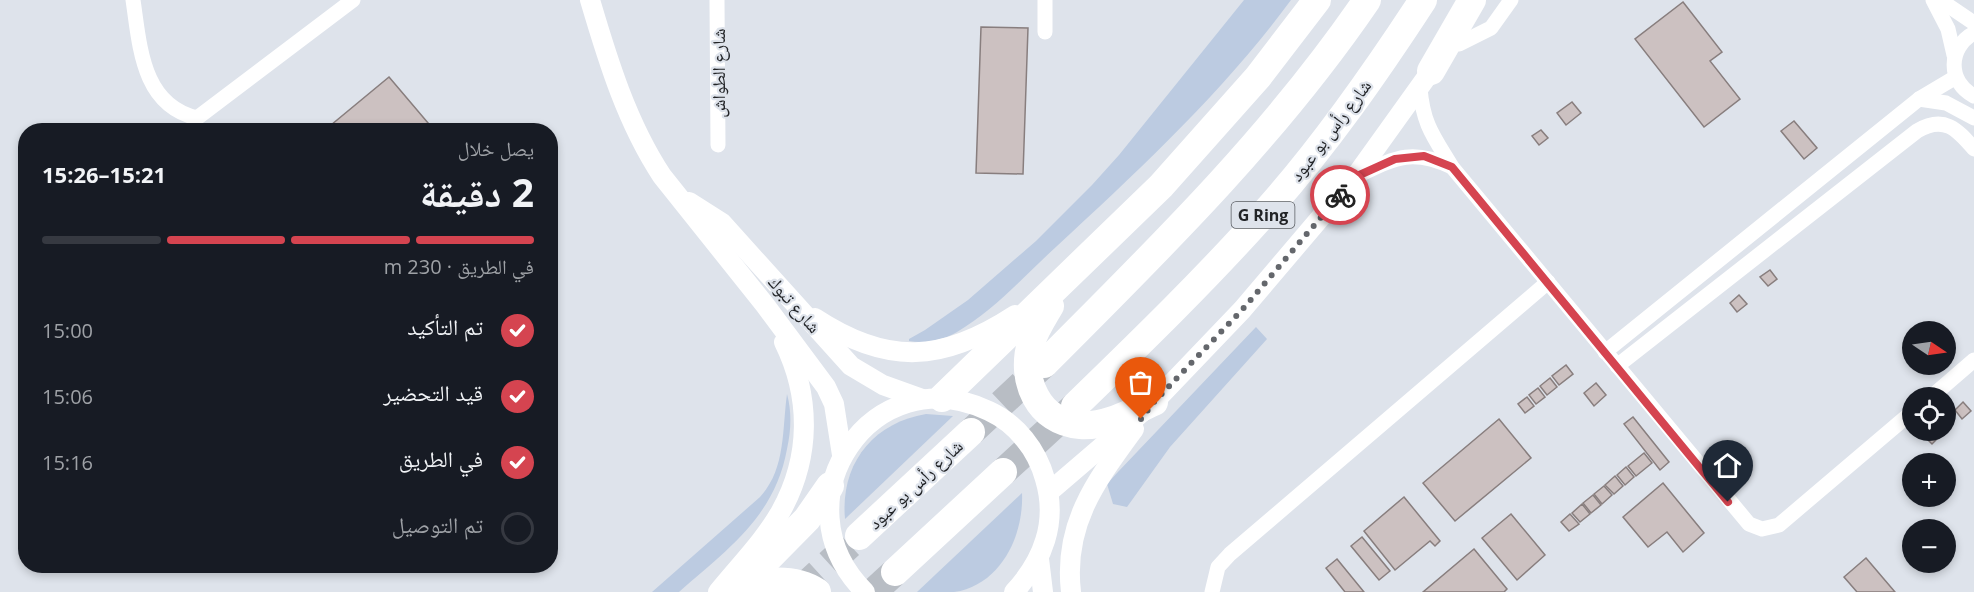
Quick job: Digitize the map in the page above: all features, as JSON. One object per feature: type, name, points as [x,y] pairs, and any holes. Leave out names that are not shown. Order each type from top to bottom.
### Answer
[{"type":"highway","points":[[932,398],[1062,283],[1161,186],[1258,77],[1317,0]]},
{"type":"highway","name":"G Ring","points":[[1044,364],[1184,224],[1299,93],[1367,0]]},
{"type":"highway","name":"شارع رأس بو عبود","points":[[1075,406],[1177,307],[1270,207],[1356,98],[1424,0]]},
{"type":"highway","points":[[1425,80],[1472,0]]},
{"type":"highway","points":[[1062,283],[1032,341],[1028,355],[1027,368],[1030,385],[1042,407],[1057,418],[1080,425],[1108,422],[1154,402]]},
{"type":"highway","name":"شارع رأس بو عبود","points":[[859,536],[970,432]]},
{"type":"highway","points":[[895,572],[1003,472]]},
{"type":"highway","points":[[737,592],[807,519],[830,486]]},
{"type":"highway","points":[[737,592],[764,583],[785,582],[807,585],[817,592]]},
{"type":"street","points":[[133,0],[142,58],[152,83],[165,102],[182,115],[197,118],[354,0]]},
{"type":"street","name":"شارع تبوك","points":[[591,0],[602,39],[634,126],[647,153],[826,387],[834,404],[842,455]]},
{"type":"street","name":"شارع الطواش","points":[[717,0],[718,145]]},
{"type":"street","points":[[1045,0],[1045,32]]},
{"type":"street","points":[[1049,492],[1154,402],[1242,310],[1355,177],[1425,80],[1459,44],[1487,0]]},
{"type":"street","points":[[1459,44],[1491,28],[1511,0]]},
{"type":"street","points":[[1933,0],[1948,29],[1954,55],[1953,66],[1958,82],[1974,96]]},
{"type":"street","points":[[1940,0],[1974,23]]},
{"type":"street","points":[[1954,55],[1959,45],[1974,33]]},
{"type":"street","points":[[1425,80],[1421,108],[1428,129],[1452,167],[1742,519],[1749,524],[1762,529],[1779,525],[1902,420]]},
{"type":"street","points":[[1605,352],[1919,99],[1958,82]]},
{"type":"street","points":[[1946,103],[1958,82]]},
{"type":"street","points":[[1919,99],[1946,103],[1974,118]]},
{"type":"street","points":[[1617,366],[1917,131],[1933,124],[1950,126],[1958,130],[1974,149]]},
{"type":"street","points":[[1355,177],[1382,164],[1410,156],[1434,158],[1452,167]]},
{"type":"street","name":"شارع تبوك","points":[[677,194],[722,223],[800,308],[831,346],[852,366],[883,385],[932,398],[972,403],[1000,416],[1023,436],[1040,462],[1049,492],[1050,523],[1039,559]]},
{"type":"street","points":[[1212,592],[1218,567],[1230,554],[1548,282]]},
{"type":"street","points":[[800,308],[845,336],[863,344],[878,349],[912,353],[956,346],[980,336],[1062,283]]},
{"type":"street","points":[[718,592],[780,512],[793,483],[802,453],[805,426],[803,396],[786,344],[765,305]]},
{"type":"street","points":[[1943,387],[1974,360]]},
{"type":"street","points":[[865,592],[850,577],[835,549],[828,518],[830,486],[842,455],[857,435],[876,418],[898,406],[932,398]]},
{"type":"street","points":[[1071,592],[1069,566],[1081,509],[1095,484],[1154,402]]},
{"type":"street","points":[[1014,592],[1028,577],[1039,559]]},
{"type":"street","points":[[1039,559],[1043,592]]},
{"type":"shaded area","points":[[1244,0],[1291,0],[1238,66],[1180,128],[997,303],[952,335],[928,342],[909,341],[968,300],[1036,241],[1092,185],[1119,155]]},
{"type":"shaded area","points":[[1256,327],[1267,339],[1170,447],[1127,507],[1113,504],[1107,484]]},
{"type":"shaded area","points":[[787,394],[790,422],[787,449],[781,473],[772,494],[760,512],[732,546],[679,592],[652,592],[760,497],[768,486],[779,462]]},
{"type":"shaded area","points":[[926,414],[953,416],[845,519],[848,481],[854,464],[863,450],[875,437],[890,427]]},
{"type":"shaded area","points":[[1022,493],[1022,509],[1014,541],[997,569],[985,579],[954,592],[917,592]]},
{"type":"building","points":[[1683,2],[1722,52],[1710,61],[1740,99],[1704,127],[1635,39]]},
{"type":"building","points":[[981,27],[1028,28],[1023,174],[976,173]]},
{"type":"building","points":[[389,77],[428,123],[333,123]]},
{"type":"building","points":[[1572,102],[1581,113],[1566,125],[1557,113]]},
{"type":"building","points":[[1794,121],[1817,148],[1804,159],[1781,131]]},
{"type":"building","points":[[1541,130],[1548,138],[1539,145],[1532,136]]},
{"type":"building","points":[[1770,270],[1777,279],[1768,286],[1760,277]]},
{"type":"building","points":[[1739,295],[1747,304],[1737,312],[1730,303]]},
{"type":"building","points":[[1566,365],[1573,374],[1559,385],[1552,376]]},
{"type":"building","points":[[1550,378],[1557,387],[1547,395],[1540,386]]},
{"type":"building","points":[[1596,383],[1606,395],[1594,406],[1584,393]]},
{"type":"building","points":[[1538,388],[1545,397],[1536,404],[1529,395]]},
{"type":"building","points":[[1527,397],[1534,406],[1525,413],[1518,404]]},
{"type":"building","points":[[1963,402],[1971,411],[1962,419],[1956,409]]},
{"type":"building","points":[[1633,417],[1669,462],[1660,470],[1624,424]]},
{"type":"building","points":[[1499,419],[1531,458],[1455,521],[1423,483]]},
{"type":"building","points":[[1644,453],[1652,463],[1636,476],[1628,466]]},
{"type":"building","points":[[1626,467],[1634,477],[1625,485],[1617,475]]},
{"type":"building","points":[[1615,476],[1623,486],[1614,494],[1605,485]]},
{"type":"building","points":[[1663,483],[1704,533],[1683,552],[1667,532],[1648,547],[1623,517]]},
{"type":"building","points":[[1604,486],[1612,495],[1602,504],[1594,494]]},
{"type":"building","points":[[1593,495],[1601,505],[1591,513],[1583,503]]},
{"type":"building","points":[[1404,497],[1440,541],[1435,546],[1430,541],[1395,570],[1364,531]]},
{"type":"building","points":[[1582,504],[1590,514],[1580,522],[1572,513]]},
{"type":"building","points":[[1511,514],[1545,555],[1517,580],[1482,538]]},
{"type":"building","points":[[1570,514],[1579,524],[1569,531],[1561,522]]},
{"type":"building","points":[[1362,537],[1390,571],[1379,580],[1351,546]]},
{"type":"building","points":[[1474,549],[1507,589],[1504,592],[1423,592]]},
{"type":"building","points":[[1866,558],[1895,592],[1857,592],[1844,577]]},
{"type":"building","points":[[1337,559],[1364,592],[1345,592],[1326,568]]},
{"type":"tunnel","points":[[971,432],[1044,364]]},
{"type":"tunnel","points":[[1003,472],[1075,406]]},
{"type":"tunnel","points":[[798,592],[859,536]]},
{"type":"tunnel","points":[[873,592],[895,572]]},
{"type":"way so far","points":[[1141,419],[1154,402],[1242,310],[1340,195]]},
{"type":"route","points":[[1340,195],[1355,177],[1395,159],[1424,156],[1452,167],[1728,502]]}]
